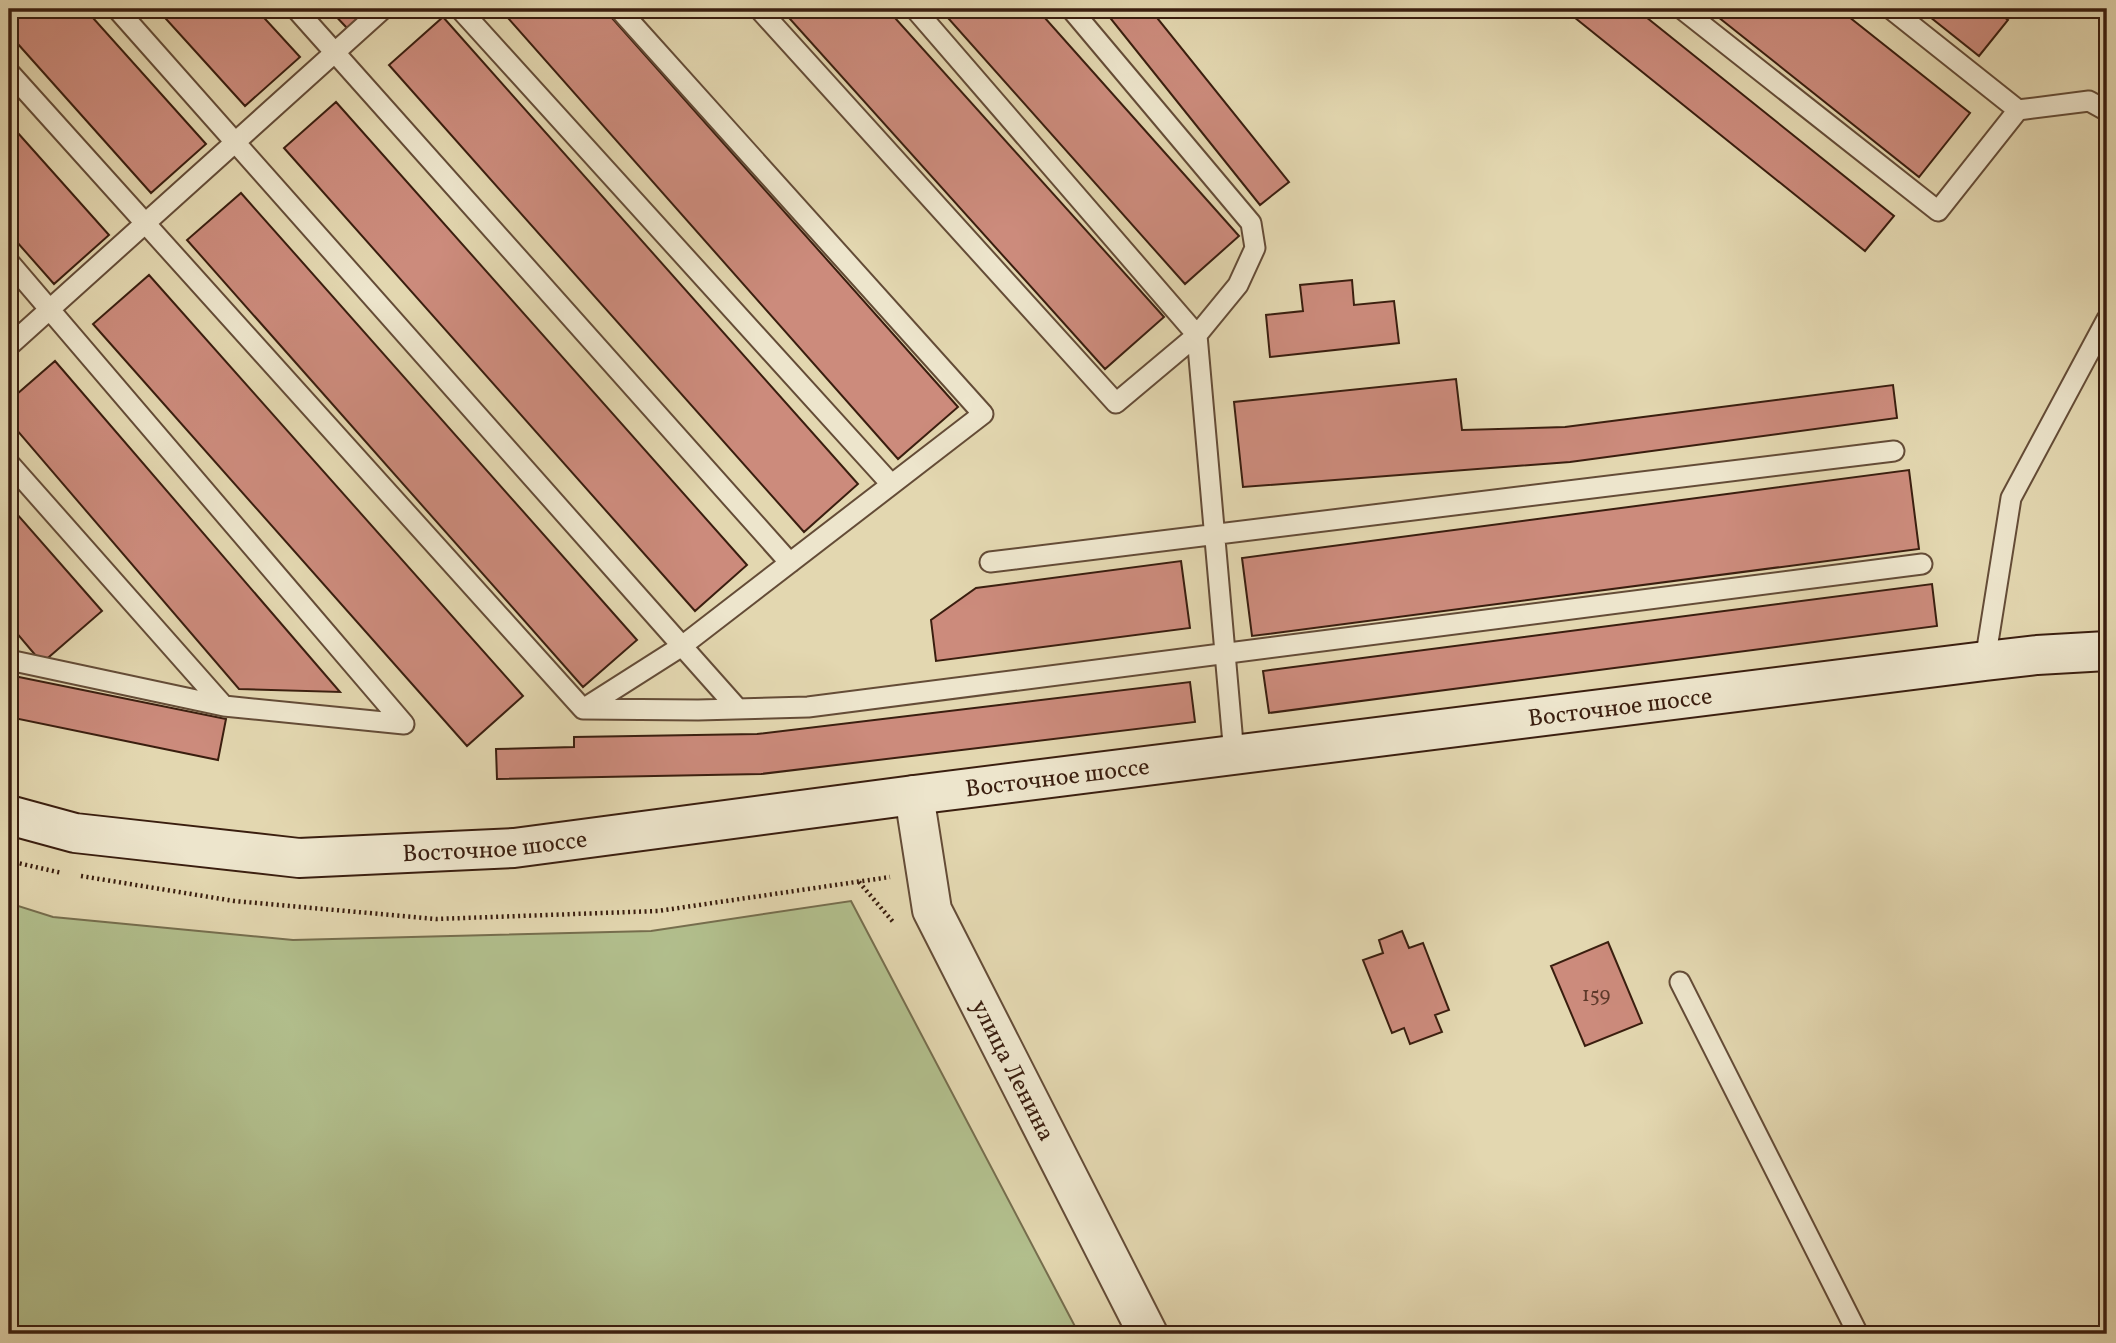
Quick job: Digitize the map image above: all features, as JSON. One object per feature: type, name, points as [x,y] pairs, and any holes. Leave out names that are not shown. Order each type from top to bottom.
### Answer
[{"type":"main road","name":"Восточное шоссе","points":[[9,815],[75,833],[299,859],[514,848],[914,794],[1985,661],[2107,651]]},
{"type":"main road","name":"улица Ленина","points":[[914,794],[932,910],[1148,1334]]},
{"type":"lane","points":[[117,9],[738,709]]},
{"type":"lane","points":[[296,9],[790,563]]},
{"type":"lane","points":[[9,346],[383,9]]},
{"type":"lane","points":[[460,9],[891,484]]},
{"type":"lane","points":[[583,709],[682,646],[984,414],[620,9]]},
{"type":"lane","points":[[759,9],[1116,403],[1197,335],[1238,285],[1255,248],[1251,223],[1071,9]]},
{"type":"lane","points":[[915,9],[1197,335],[1234,755]]},
{"type":"lane","points":[[1682,9],[1938,211],[2018,110],[2090,101],[2107,111]]},
{"type":"lane","points":[[1891,9],[2018,110]]},
{"type":"lane","points":[[9,72],[583,709],[808,707],[1922,564]]},
{"type":"lane","points":[[9,262],[404,724],[224,706],[9,660]]},
{"type":"lane","points":[[1985,661],[2011,498],[2107,319]]},
{"type":"lane","points":[[990,562],[1895,451]]},
{"type":"lane","points":[[9,463],[224,706]]},
{"type":"lane","points":[[1680,982],[1858,1334]]},
{"type":"path","points":[[9,861],[42,870],[234,901],[436,919],[658,911],[926,872]]},
{"type":"green space","points":[[851,901],[1079,1334],[9,1334],[9,903],[53,917],[293,940],[651,931]]},
{"type":"building","points":[[9,9],[85,9],[206,144],[151,193],[9,34]]},
{"type":"building","points":[[157,9],[256,9],[300,57],[245,106]]},
{"type":"building","points":[[329,9],[369,9],[347,28]]},
{"type":"building","points":[[500,9],[604,9],[958,407],[898,459]]},
{"type":"building","points":[[781,9],[887,9],[1164,317],[1105,369]]},
{"type":"building","points":[[940,9],[1037,9],[1239,236],[1185,284]]},
{"type":"building","points":[[1103,9],[1150,9],[1289,182],[1260,205]]},
{"type":"building","points":[[1564,9],[1636,9],[1894,216],[1865,251]]},
{"type":"building","points":[[1708,9],[1839,9],[1970,113],[1919,177]]},
{"type":"building","points":[[1920,9],[1993,9],[2008,20],[1979,56]]},
{"type":"building","points":[[443,17],[858,484],[804,532],[389,65]]},
{"type":"building","points":[[336,102],[747,565],[695,611],[284,148]]},
{"type":"building","points":[[9,123],[109,235],[54,284],[9,233]]},
{"type":"building","points":[[241,193],[637,640],[583,687],[187,240]]},
{"type":"building","points":[[149,275],[523,696],[467,746],[93,324]]},
{"type":"building","points":[[1352,280],[1354,305],[1394,301],[1399,343],[1270,357],[1266,315],[1303,311],[1300,285]]},
{"type":"building","points":[[9,311],[19,323],[9,332]]},
{"type":"building","points":[[55,361],[340,692],[239,689],[9,421],[9,401]]},
{"type":"building","points":[[1456,379],[1462,430],[1565,427],[1893,385],[1897,418],[1570,462],[1243,487],[1234,402]]},
{"type":"building","points":[[1909,470],[1919,549],[1252,636],[1242,558]]},
{"type":"building","points":[[9,505],[102,611],[42,663],[9,624]]},
{"type":"building","points":[[1181,561],[1190,628],[936,661],[931,620],[976,588]]},
{"type":"building","points":[[1932,584],[1937,626],[1269,713],[1263,671]]},
{"type":"building","points":[[9,675],[226,719],[218,760],[9,717]]},
{"type":"building","points":[[1190,682],[1195,722],[761,774],[497,779],[496,749],[574,747],[574,737],[757,734]]},
{"type":"building","points":[[1402,931],[1409,948],[1423,943],[1449,1010],[1435,1015],[1442,1032],[1410,1044],[1404,1028],[1392,1033],[1363,960],[1383,953],[1379,940]]},
{"type":"building","points":[[1608,942],[1642,1023],[1585,1046],[1551,966]]}]
